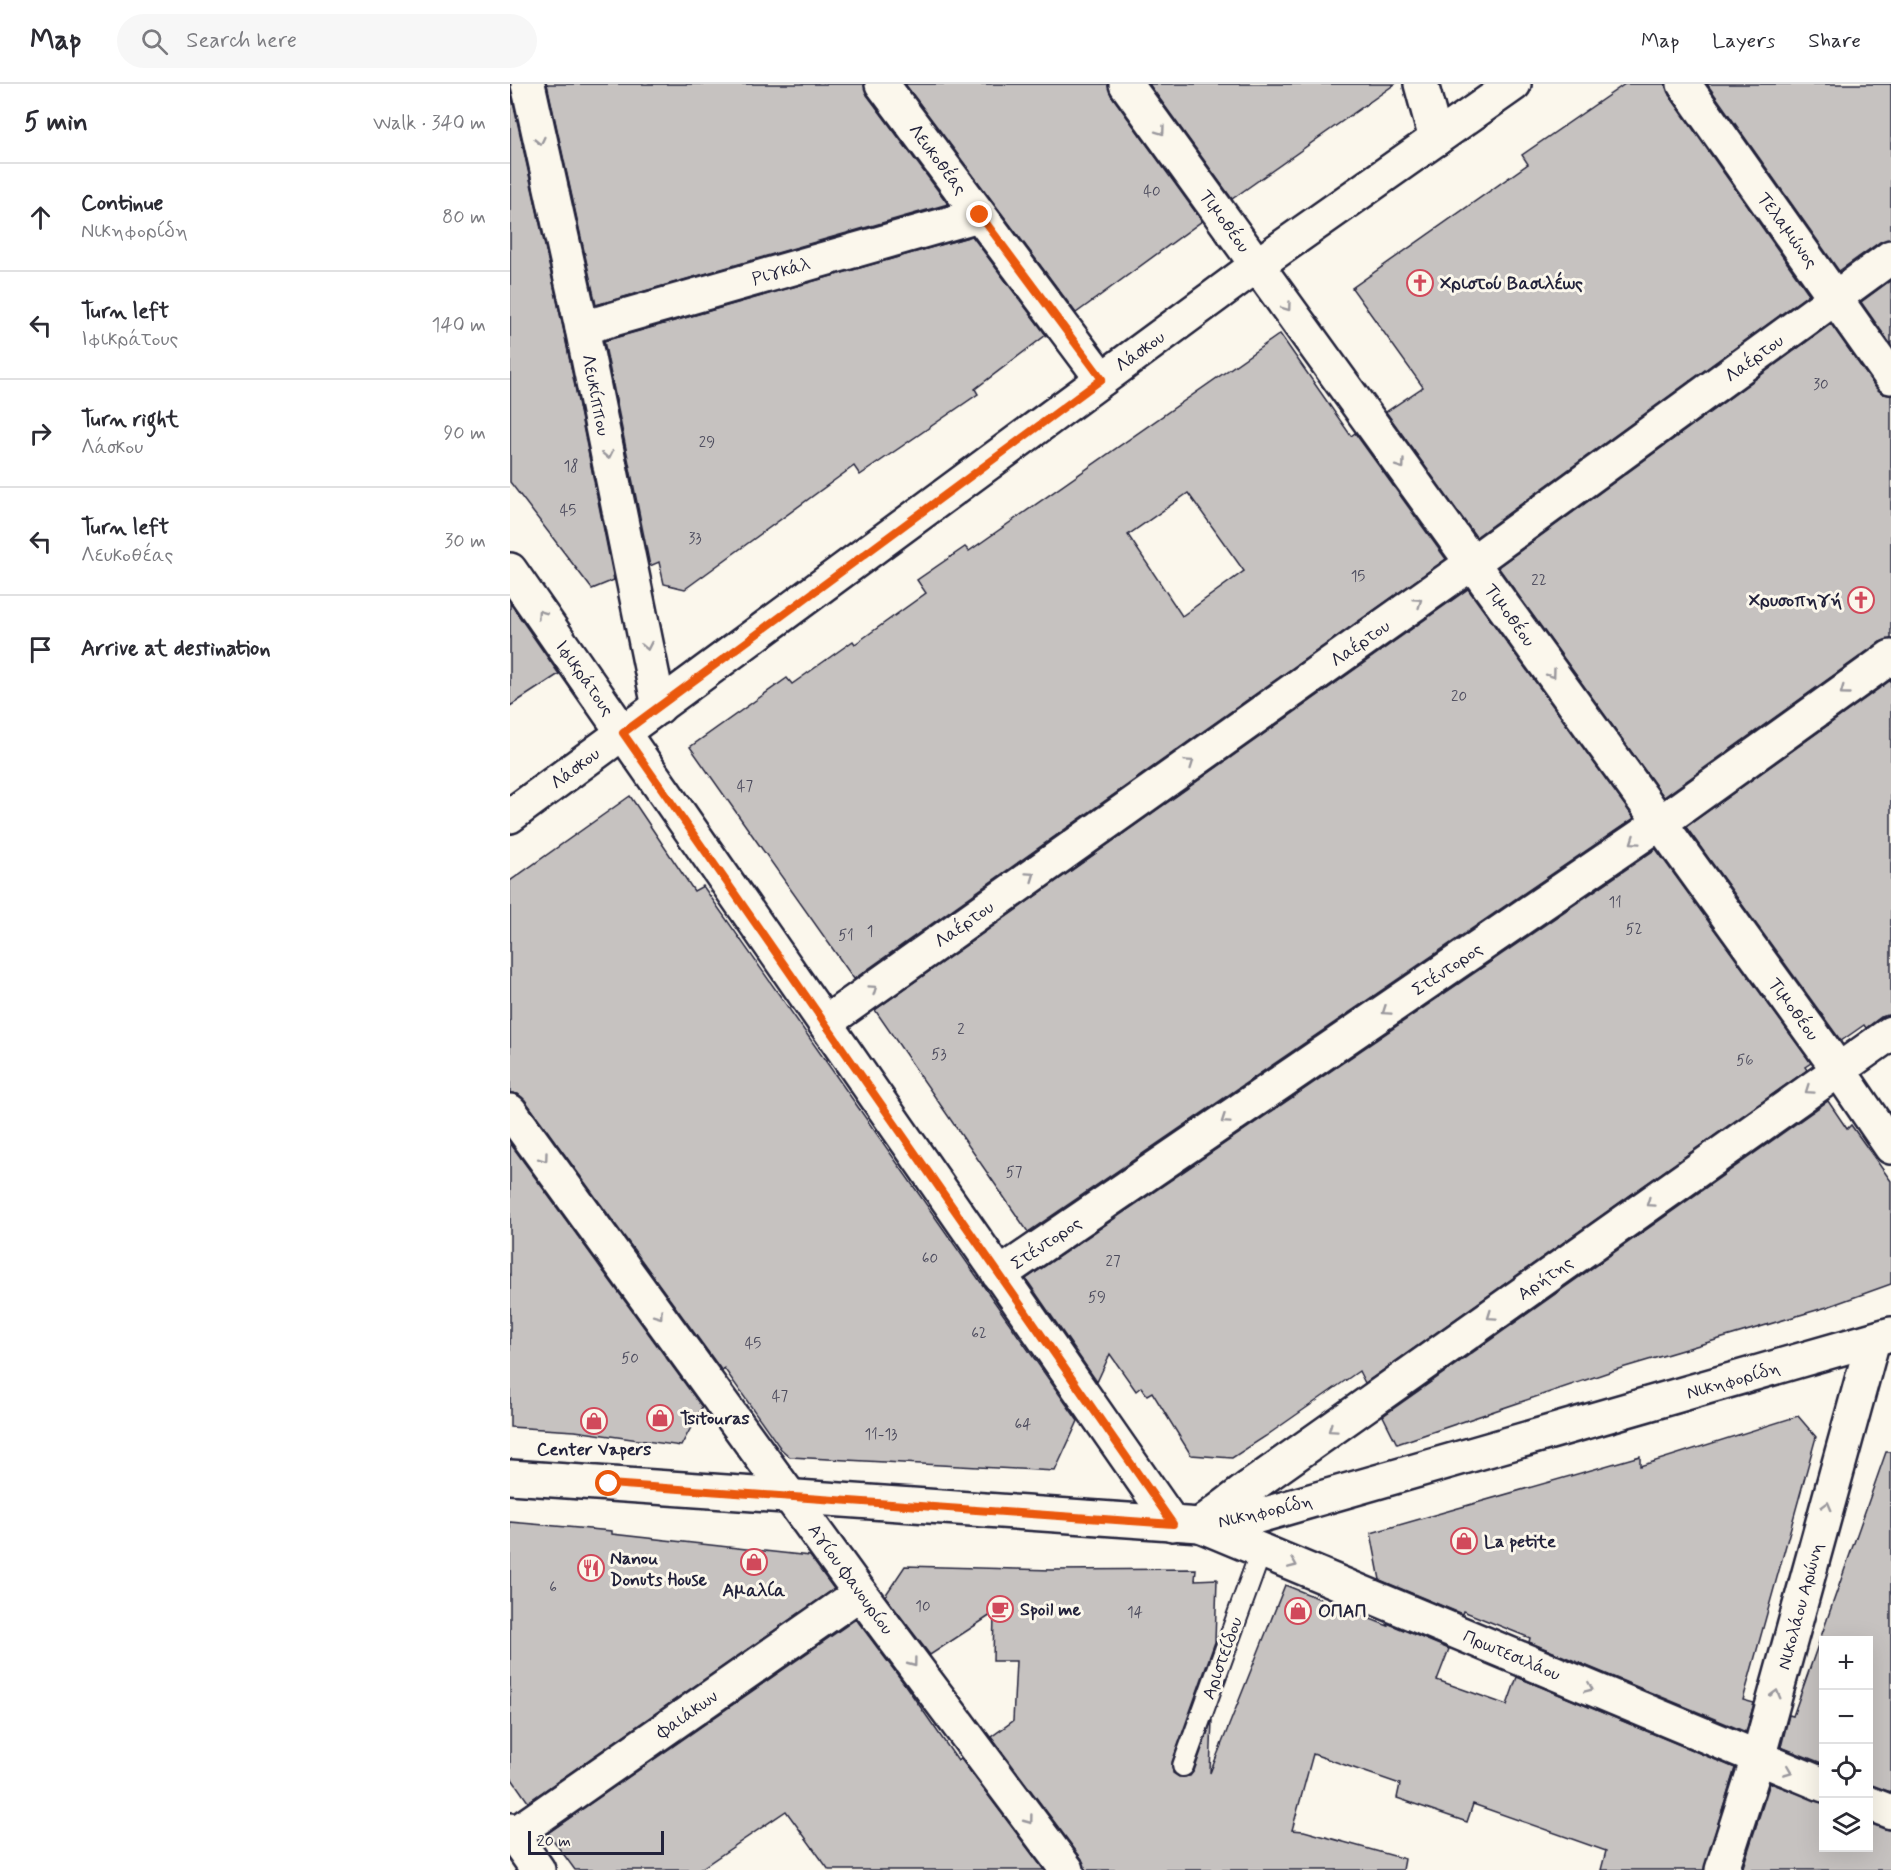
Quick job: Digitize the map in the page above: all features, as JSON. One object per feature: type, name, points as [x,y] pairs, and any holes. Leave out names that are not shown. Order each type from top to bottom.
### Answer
[{"type":"street","name":"Λευκίππου","points":[[528,84],[582,328],[659,707]]},
{"type":"street","name":"Λευκοθέας","points":[[882,84],[1102,379]]},
{"type":"street","name":"Τιμοθέου","points":[[1126,84],[1838,1070],[1891,1147]]},
{"type":"street","points":[[1421,84],[1436,139]]},
{"type":"street","name":"Λάσκου","points":[[510,816],[1257,265],[1514,84]]},
{"type":"street","name":"Τελαμώνος","points":[[1684,84],[1891,377]]},
{"type":"street","name":"Ριγκάλ","points":[[582,328],[980,215]]},
{"type":"street","name":"Λαέρτου","points":[[825,1023],[1472,563],[1891,257]]},
{"type":"street","name":"Ιφικράτους","points":[[510,570],[999,1275],[1186,1525]]},
{"type":"street","name":"Στέντορος","points":[[999,1275],[1660,824],[1891,657]]},
{"type":"street","name":"Αρήτης","points":[[1186,1525],[1250,1487],[1891,1033]]},
{"type":"street","name":"Αγίου Φανουρίου","points":[[510,1111],[860,1593],[1067,1870]]},
{"type":"street","name":"Νικηφορίδη","points":[[510,1477],[1186,1525],[1255,1517],[1882,1337]]},
{"type":"street","name":"Νικολάου Αρώνη","points":[[1722,1870],[1758,1758],[1882,1337]]},
{"type":"street","name":"Πρωτεσιλάου","points":[[1186,1525],[1261,1551],[1819,1783]]},
{"type":"street","name":"Φαιάκων","points":[[512,1832],[860,1593]]},
{"type":"street","points":[[1873,1805],[1891,1812]]},
{"type":"street","points":[[512,1832],[538,1870]]},
{"type":"lane","name":"Αριστείδου","points":[[1183,1766],[1261,1551]]},
{"type":"building","points":[[547,84],[864,84],[867,95],[948,204],[596,305]]},
{"type":"building","points":[[905,84],[1108,84],[1111,95],[1202,221],[1076,313]]},
{"type":"building","points":[[1149,84],[1395,84],[1232,199]]},
{"type":"building","points":[[1625,84],[1666,84],[1669,95],[1809,294],[1476,537],[1386,412],[1423,387],[1352,288],[1528,164],[1522,155]]},
{"type":"building","points":[[1707,84],[1891,84],[1891,239],[1880,242],[1839,271]]},
{"type":"building","points":[[510,89],[564,332],[614,580],[592,589],[510,482]]},
{"type":"building","points":[[972,236],[1046,335],[975,389],[978,394],[860,475],[854,466],[685,589],[664,584],[659,562],[650,566],[604,341]]},
{"type":"building","points":[[1891,280],[1891,345],[1861,302]]},
{"type":"building","points":[[1831,324],[1876,388],[1883,394],[1891,395],[1891,639],[1880,642],[1664,797],[1498,567]]},
{"type":"building","points":[[1280,334],[1351,436],[1355,433],[1446,559],[854,979],[690,747],[787,678],[792,684],[853,641],[855,644],[926,593],[917,580],[965,547],[969,551]],"holes":[[[1188,493],[1244,571],[1182,616],[1128,535]]]},
{"type":"building","points":[[1468,589],[1634,818],[1028,1232],[875,1010]]},
{"type":"building","points":[[510,603],[559,674],[510,706]]},
{"type":"building","points":[[1891,680],[1891,1015],[1881,1017],[1866,1028],[1864,1025],[1841,1041],[1686,827]]},
{"type":"building","points":[[630,796],[694,891],[703,886],[1078,1421],[1055,1471],[790,1457],[781,1449],[724,1368],[722,1371],[525,1100],[518,1094],[510,1093],[510,881]]},
{"type":"building","points":[[1656,849],[1811,1063],[1805,1067],[1807,1070],[1365,1383],[1359,1371],[1232,1458],[1191,1455],[1152,1392],[1147,1395],[1141,1387],[1136,1391],[1110,1354],[1097,1382],[1026,1279]]},
{"type":"building","points":[[1828,1101],[1847,1129],[1851,1125],[1891,1181],[1891,1284],[1827,1307],[1615,1370],[1397,1444],[1383,1416]]},
{"type":"building","points":[[510,1143],[702,1407],[681,1446],[575,1431],[510,1427]]},
{"type":"building","points":[[1798,1416],[1816,1437],[1743,1700],[1754,1703],[1746,1732],[1529,1642],[1530,1638],[1463,1611],[1462,1614],[1380,1580],[1371,1533],[1640,1456],[1640,1466]]},
{"type":"building","points":[[1886,1452],[1891,1452],[1891,1792],[1873,1786],[1873,1636],[1821,1636]]},
{"type":"building","points":[[510,1522],[612,1531],[612,1534],[810,1556],[834,1589],[528,1802],[510,1776]]},
{"type":"building","points":[[905,1566],[1051,1570],[1196,1569],[1195,1580],[1217,1579],[1215,1642],[1172,1762],[1173,1773],[1179,1777],[1190,1776],[1194,1771],[1212,1720],[1210,1773],[1285,1585],[1388,1626],[1387,1623],[1449,1649],[1437,1680],[1507,1705],[1517,1677],[1735,1768],[1704,1870],[1601,1870],[1606,1851],[1473,1804],[1467,1822],[1397,1798],[1400,1784],[1313,1754],[1292,1830],[1304,1831],[1405,1859],[1403,1870],[1085,1870],[1082,1859],[991,1737],[1013,1721],[1016,1661],[993,1661],[994,1613],[930,1655],[885,1596]]},
{"type":"building","points":[[856,1619],[958,1761],[961,1759],[1044,1870],[829,1870],[786,1811],[699,1870],[575,1870],[548,1833]]},
{"type":"building","points":[[1819,1642],[1819,1762],[1781,1747],[1789,1715],[1793,1716]]},
{"type":"building","points":[[1770,1783],[1819,1801],[1819,1852],[1873,1852],[1873,1824],[1891,1830],[1891,1870],[1742,1870]]},
{"type":"place","name":"Χριστού Βασιλέως","points":[[1420,283]]},
{"type":"place","name":"Χρυσοπηγή","points":[[1861,600]]},
{"type":"place","name":"Tsitouras","points":[[660,1418]]},
{"type":"place","name":"Center Vapers","points":[[594,1421]]},
{"type":"place","name":"La petite","points":[[1464,1541]]},
{"type":"place","name":"Αμαλία","points":[[754,1562]]},
{"type":"place","name":"Nanou Donuts House","points":[[591,1568]]},
{"type":"place","name":"Spoil me","points":[[1000,1609]]},
{"type":"place","name":"ΟΠΑΠ","points":[[1298,1611]]},
{"type":"route","points":[[609,1484],[1173,1524],[623,733],[1102,379],[980,215]]}]
